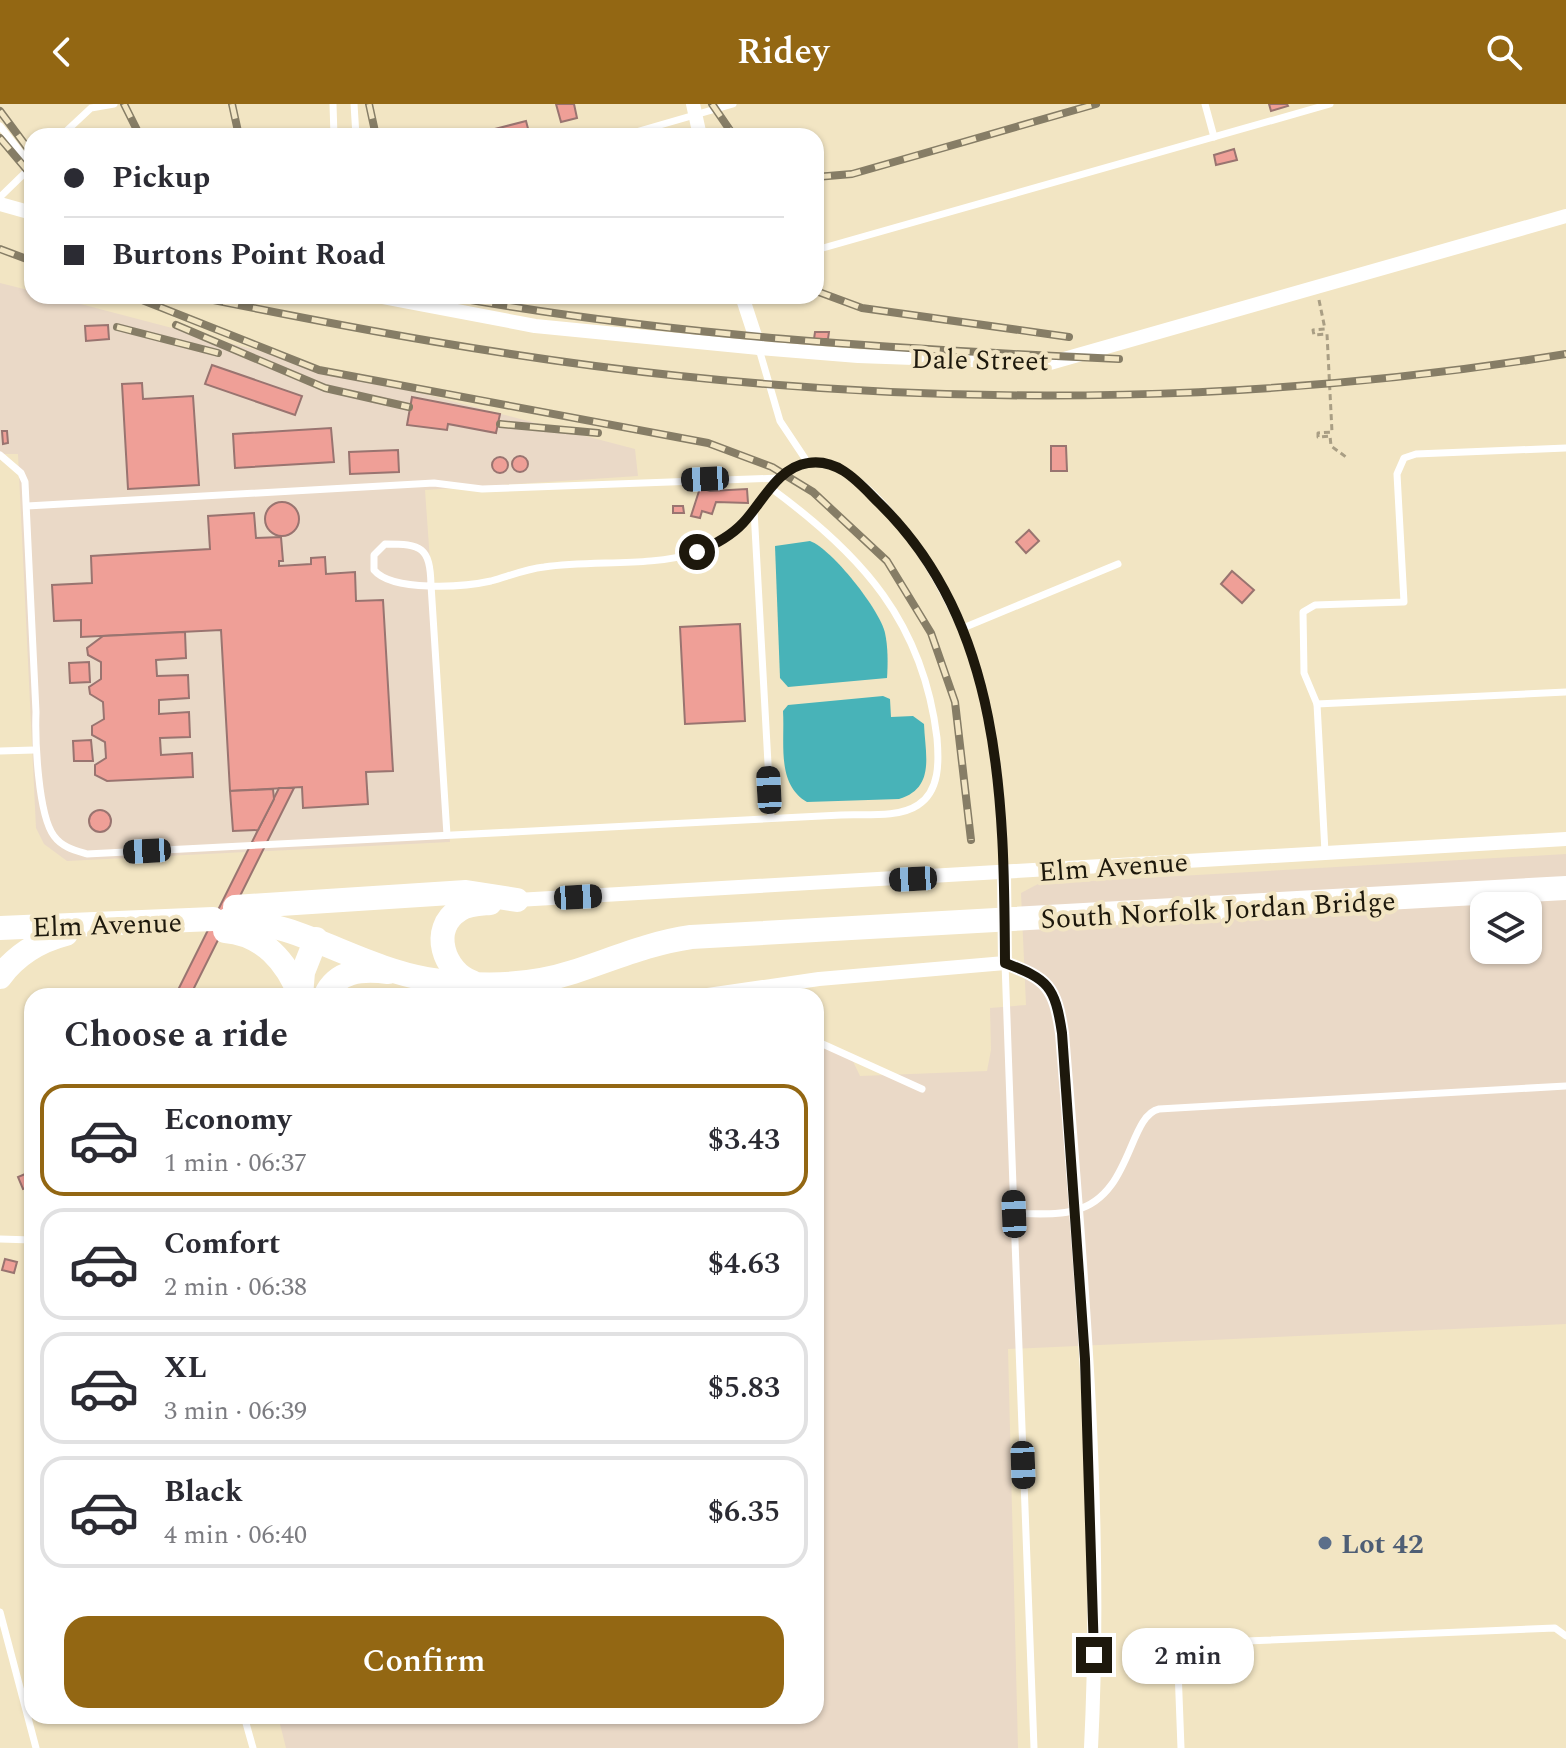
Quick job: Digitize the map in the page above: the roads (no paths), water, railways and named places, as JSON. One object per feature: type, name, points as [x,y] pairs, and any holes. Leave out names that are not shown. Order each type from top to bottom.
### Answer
[{"type":"main road","name":"South Norfolk Jordan Bridge","points":[[486,984],[555,977],[630,950],[671,940],[1566,888]]},
{"type":"main road","points":[[136,924],[221,919],[466,892],[517,900]]},
{"type":"main road","points":[[486,984],[457,975],[446,960],[443,941],[446,924],[456,912],[472,905],[517,900]]},
{"type":"main road","points":[[221,919],[269,924],[409,975]]},
{"type":"main road","points":[[221,919],[238,932],[261,942],[289,972],[297,988]]},
{"type":"main road","name":"Elm Avenue","points":[[0,928],[221,919]]},
{"type":"main road","points":[[0,977],[15,960],[45,940],[98,926]]},
{"type":"main road","points":[[302,988],[303,972],[316,939]]},
{"type":"main road","points":[[330,988],[335,980],[351,972],[486,984]]},
{"type":"street","points":[[0,204],[24,211]]},
{"type":"street","name":"Dale Street","points":[[420,304],[535,326],[759,348],[858,356],[1050,363],[1566,216]]},
{"type":"street","points":[[745,304],[759,348]]},
{"type":"street","name":"Elm Avenue","points":[[517,900],[1566,839]]},
{"type":"street","points":[[1004,874],[1005,963]]},
{"type":"street","points":[[757,988],[819,979],[1005,963],[1036,975],[1049,987],[1057,1002],[1077,1210],[1091,1499],[1094,1686],[1091,1748]]},
{"type":"lane","points":[[70,128],[91,108],[114,104]]},
{"type":"lane","points":[[333,104],[334,128]]},
{"type":"lane","points":[[354,104],[356,128]]},
{"type":"lane","points":[[643,128],[694,109],[733,104]]},
{"type":"lane","points":[[1205,104],[1214,137]]},
{"type":"lane","points":[[824,248],[1330,104]]},
{"type":"lane","points":[[0,126],[24,156]]},
{"type":"lane","points":[[0,197],[24,174]]},
{"type":"lane","points":[[759,348],[780,421],[808,463]]},
{"type":"lane","points":[[1325,852],[1317,704],[1304,673],[1301,621],[1306,609],[1315,605],[1404,602],[1397,474],[1404,458],[1416,454],[1566,448]]},
{"type":"lane","points":[[0,455],[21,473],[27,506],[36,712],[34,750],[49,829],[62,845],[87,854],[904,811],[925,800],[939,762],[934,718],[925,681],[892,605],[838,540],[772,489]]},
{"type":"lane","points":[[447,835],[431,585],[430,563],[425,551],[414,546],[385,544],[374,555],[374,570],[381,578],[431,585],[488,582],[535,568],[676,558],[714,545],[742,524],[781,477],[795,466],[808,463],[841,468],[881,505],[926,558],[963,628],[988,711],[1004,874]]},
{"type":"lane","points":[[27,506],[434,483],[482,489],[781,477]]},
{"type":"lane","points":[[754,510],[771,818]]},
{"type":"lane","points":[[963,628],[1118,564]]},
{"type":"lane","points":[[1317,704],[1566,692]]},
{"type":"lane","points":[[0,751],[34,750]]},
{"type":"lane","points":[[1005,963],[1034,1748]]},
{"type":"lane","points":[[824,1045],[922,1089]]},
{"type":"lane","points":[[1014,1214],[1077,1210],[1112,1190],[1144,1120],[1153,1110],[1566,1086]]},
{"type":"lane","points":[[0,1239],[24,1240]]},
{"type":"lane","points":[[0,1612],[24,1703]]},
{"type":"lane","points":[[1181,1748],[1178,1669],[1181,1658],[1190,1650],[1246,1641],[1555,1628],[1566,1636]]},
{"type":"lane","points":[[30,1724],[36,1748]]},
{"type":"lane","points":[[246,1724],[253,1748]]},
{"type":"water","points":[[810,541],[842,568],[874,610],[885,633],[887,678],[788,687],[780,678],[775,546]]},
{"type":"water","points":[[883,696],[890,699],[891,717],[913,716],[924,724],[926,769],[919,787],[899,799],[807,802],[790,785],[786,774],[783,711],[788,705]]},
{"type":"railway","points":[[124,104],[136,128]]},
{"type":"railway","points":[[232,104],[237,128]]},
{"type":"railway","points":[[369,104],[374,128]]},
{"type":"railway","points":[[712,104],[728,128]]},
{"type":"railway","points":[[824,176],[852,174],[1096,104]]},
{"type":"railway","points":[[0,111],[24,143]]},
{"type":"railway","points":[[0,138],[24,166]]},
{"type":"railway","points":[[0,249],[24,258]]},
{"type":"railway","points":[[824,294],[862,308],[1069,337]]},
{"type":"railway","points":[[152,304],[319,370],[708,443],[772,467],[813,492],[887,561],[931,633],[955,702],[971,840]]},
{"type":"railway","points":[[236,304],[558,361],[790,386],[901,392],[1124,395],[1235,390],[1346,382],[1566,354]]},
{"type":"railway","points":[[495,304],[782,339],[1119,359]]},
{"type":"railway","points":[[176,325],[325,388],[409,407]]},
{"type":"railway","points":[[117,327],[218,353]]},
{"type":"railway","points":[[500,424],[598,433]]},
{"type":"place","name":"Lot 42","points":[[1325,1543]]}]
